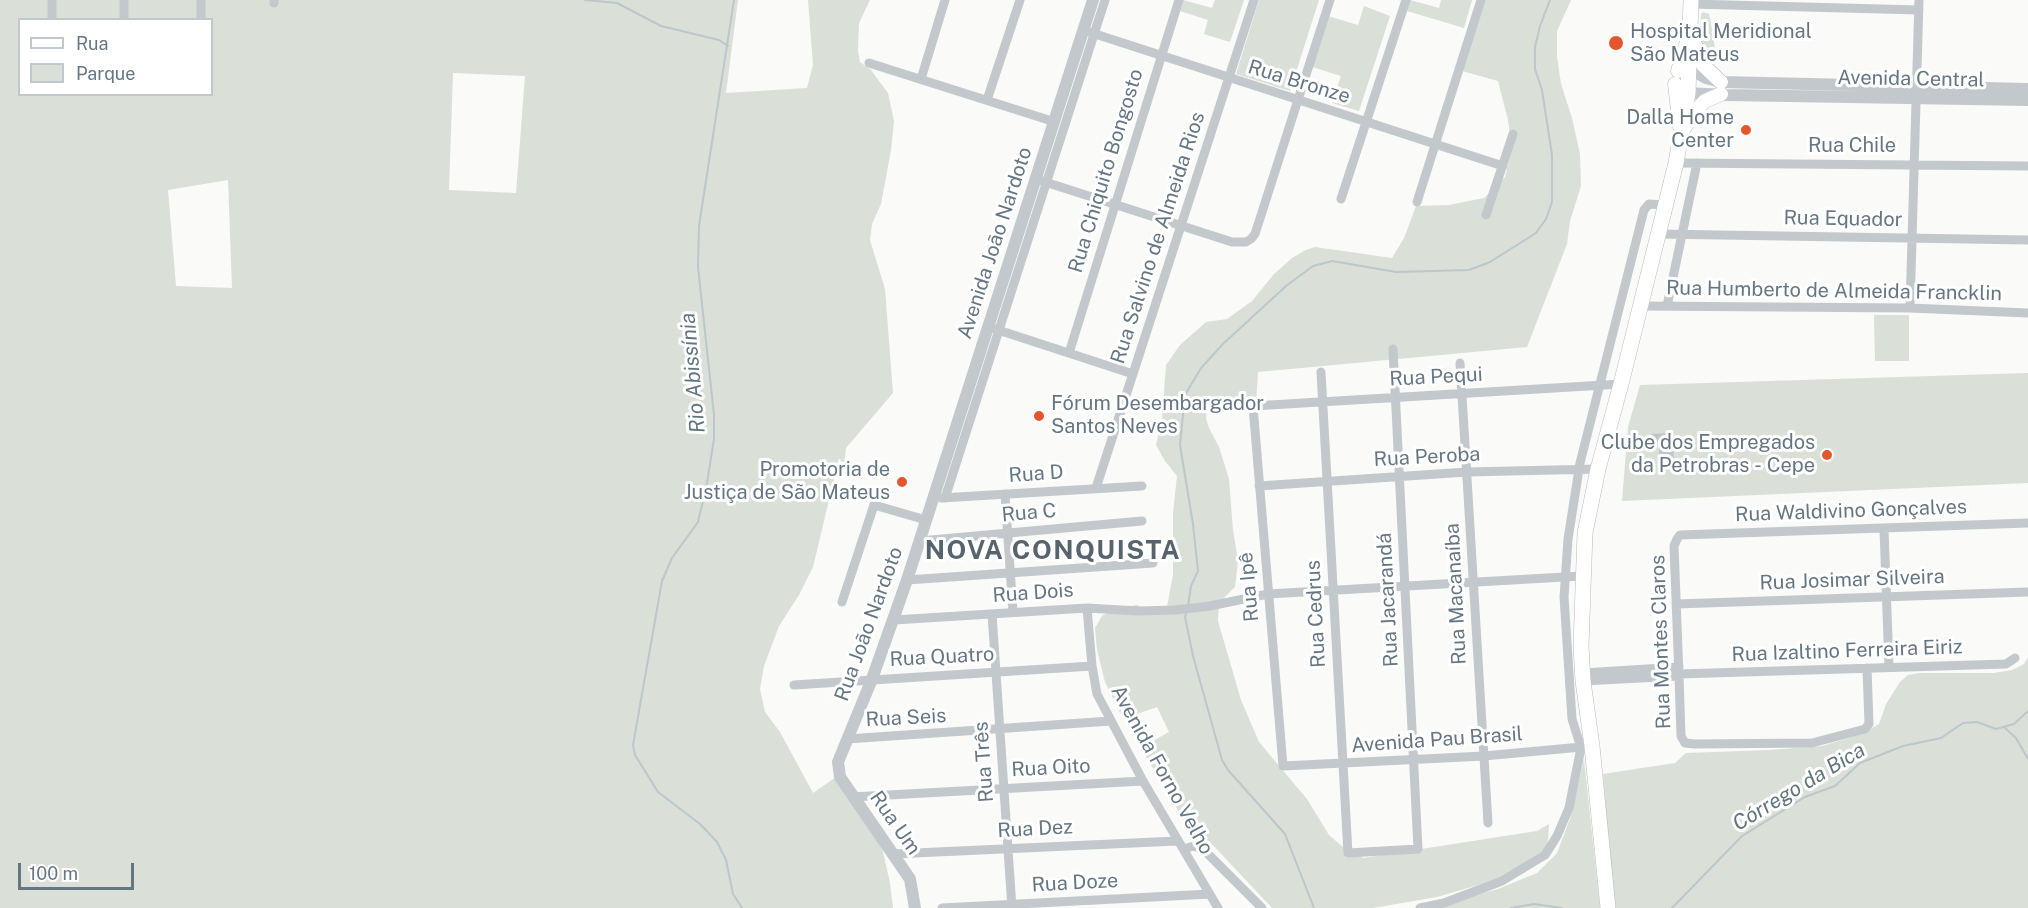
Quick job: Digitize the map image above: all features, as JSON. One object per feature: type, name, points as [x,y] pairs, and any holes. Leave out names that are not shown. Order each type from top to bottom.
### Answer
[{"type":"main road","points":[[1681,135],[1681,74],[1691,31],[1691,2]]},
{"type":"main road","points":[[1681,135],[1695,111],[1721,88],[1703,65],[1695,48],[1691,31]]},
{"type":"main road","points":[[1608,908],[1586,747],[1582,576],[1585,533],[1598,469],[1676,163],[1688,93],[1681,74]]},
{"type":"street","points":[[52,0],[52,18]]},
{"type":"street","points":[[124,0],[124,18]]},
{"type":"street","points":[[201,0],[201,18]]},
{"type":"street","points":[[921,79],[945,0]]},
{"type":"street","points":[[987,100],[1020,0]]},
{"type":"street","name":"Avenida João Nardoto","points":[[1042,181],[1055,122],[1089,32],[1105,0]]},
{"type":"street","name":"Rua Chiquito Bongosto","points":[[1069,352],[1179,0]]},
{"type":"street","name":"Rua Salvino de Almeida Rios","points":[[1096,488],[1254,0]]},
{"type":"street","points":[[1042,181],[1232,242],[1246,242],[1255,234],[1330,0]]},
{"type":"street","points":[[1341,199],[1406,0]]},
{"type":"street","points":[[1417,202],[1481,0]]},
{"type":"street","name":"Avenida João Nardoto","points":[[939,498],[1089,32],[1089,1]]},
{"type":"street","points":[[1691,2],[1919,5],[1910,308]]},
{"type":"street","name":"Rua Bronze","points":[[1089,32],[1503,166]]},
{"type":"street","points":[[869,63],[1055,122]]},
{"type":"street","points":[[1681,74],[1706,78],[1721,88],[1688,93],[1680,91],[1681,74]]},
{"type":"street","name":"Avenida Central","points":[[1721,88],[1916,85],[2028,89]]},
{"type":"street","name":"Avenida Central","points":[[1721,88],[1916,98],[2028,100]]},
{"type":"street","points":[[1486,215],[1513,134]]},
{"type":"street","name":"Rua Chile","points":[[1676,163],[2028,166]]},
{"type":"street","points":[[1667,306],[1697,163]]},
{"type":"street","points":[[1420,908],[1444,903],[1503,881],[1545,855],[1557,836],[1569,808],[1586,747],[1572,719],[1564,597],[1568,539],[1580,469],[1644,210],[1649,204],[1664,205]]},
{"type":"street","name":"Rua Equador","points":[[1658,234],[2028,240]]},
{"type":"street","name":"Rua Humberto de Almeida Francklin","points":[[1640,306],[1910,308],[2028,313]]},
{"type":"street","points":[[995,329],[1133,374]]},
{"type":"street","name":"Rua Jacarandá","points":[[1348,853],[1418,849],[1393,349]]},
{"type":"street","name":"Rua Macanaíba","points":[[1460,363],[1488,823]]},
{"type":"street","name":"Rua Cedrus","points":[[1321,372],[1348,853]]},
{"type":"street","name":"Rua Pequi","points":[[1253,406],[1621,384]]},
{"type":"street","name":"Rua Ipê","points":[[1253,406],[1283,766]]},
{"type":"street","name":"Rua Peroba","points":[[1259,486],[1467,472],[1598,469]]},
{"type":"street","name":"Rua D","points":[[939,498],[1142,486]]},
{"type":"street","points":[[1005,494],[1013,612]]},
{"type":"street","name":"Rua João Nardoto","points":[[838,762],[894,620],[926,520],[939,498]]},
{"type":"street","points":[[842,602],[874,505],[926,520]]},
{"type":"street","name":"Rua C","points":[[920,541],[1142,521]]},
{"type":"street","name":"Rua Waldivino Gonçalves","points":[[1677,539],[1680,535],[2028,523]]},
{"type":"street","points":[[1884,529],[1889,667]]},
{"type":"street","name":"Rua Montes Claros","points":[[1677,539],[1674,546],[1681,736],[1684,743],[1812,743],[1865,729],[1869,724],[1867,668]]},
{"type":"street","points":[[907,580],[1153,563]]},
{"type":"street","points":[[1268,594],[1582,576]]},
{"type":"street","name":"Rua Josimar Silveira","points":[[1676,604],[2028,592]]},
{"type":"street","name":"Rua Dois","points":[[894,620],[1087,608],[1139,611],[1175,610],[1210,606],[1268,594]]},
{"type":"street","name":"Avenida Forno Velho","points":[[1087,608],[1097,694],[1143,781],[1218,908]]},
{"type":"street","name":"Rua Três","points":[[992,614],[1012,906]]},
{"type":"street","name":"Rua Izaltino Ferreira Eiriz","points":[[1583,677],[2006,664],[2015,658]]},
{"type":"street","name":"Rua Quatro","points":[[794,685],[1092,666]]},
{"type":"street","name":"Rua Seis","points":[[847,739],[1111,721]]},
{"type":"street","name":"Avenida Pau Brasil","points":[[1283,766],[1484,756],[1586,747]]},
{"type":"street","name":"Rua Um","points":[[838,762],[840,777],[852,797],[910,879],[915,908]]},
{"type":"street","name":"Rua Oito","points":[[852,797],[1143,781]]},
{"type":"street","name":"Rua Dez","points":[[893,854],[1008,848],[1194,846],[1221,865],[1249,898],[1262,908]]},
{"type":"street","name":"Rua Doze","points":[[942,908],[1210,894]]},
{"type":"green space","points":[[0,0],[738,0],[726,93],[807,88],[813,65],[808,0],[870,0],[859,23],[860,62],[871,70],[888,93],[894,121],[881,204],[872,224],[870,240],[885,289],[893,393],[846,448],[844,466],[839,458],[813,567],[799,595],[779,626],[764,666],[760,689],[765,712],[780,732],[813,793],[836,777],[881,843],[893,908],[0,908]],"holes":[[[453,73],[525,76],[516,193],[449,190]],[[228,180],[232,288],[176,286],[168,190]]]},
{"type":"green space","points":[[1183,0],[1212,8],[1215,0],[1244,0],[1230,42],[1204,34],[1208,20],[1180,11]]},
{"type":"green space","points":[[1259,0],[1319,0],[1290,91],[1236,74]]},
{"type":"green space","points":[[1410,0],[1439,8],[1441,0],[1472,0],[1464,28],[1407,11]]},
{"type":"green space","points":[[1484,0],[1571,0],[1557,31],[1557,57],[1561,84],[1580,154],[1581,186],[1570,221],[1567,244],[1527,347],[1258,372],[1256,404],[1207,401],[1206,418],[1219,447],[1229,479],[1238,560],[1235,587],[1219,603],[1218,621],[1241,700],[1259,742],[1307,799],[1329,835],[1343,847],[1363,858],[1537,831],[1549,824],[1548,841],[1546,848],[1530,864],[1499,879],[1437,897],[1373,908],[1272,908],[1209,841],[1190,834],[1170,795],[1140,748],[1169,732],[1157,707],[1123,719],[1105,682],[1097,650],[1095,628],[1102,616],[1112,610],[1137,605],[1144,609],[1167,607],[1173,575],[1173,513],[1177,476],[1156,445],[1162,419],[1166,365],[1180,345],[1206,322],[1227,319],[1252,301],[1274,274],[1292,258],[1306,250],[1315,247],[1392,258],[1404,238],[1416,206],[1449,205],[1484,198],[1505,177],[1512,149],[1508,120],[1498,81],[1462,71]]},
{"type":"green space","points":[[1364,6],[1390,16],[1359,111],[1332,103],[1341,76],[1312,67],[1328,16],[1358,25]]},
{"type":"green space","points":[[1703,12],[1709,14],[1713,33],[1716,58],[1713,64],[1708,64],[1700,46],[1701,14]]},
{"type":"green space","points":[[1874,315],[1909,315],[1909,361],[1875,361]]},
{"type":"green space","name":"Clube dos Empregados da Petrobras - Cepe","points":[[2028,373],[2028,483],[1622,501],[1628,427],[1640,385]]},
{"type":"green space","points":[[2028,657],[2028,908],[1614,908],[1603,774],[1675,763],[1686,753],[1822,746],[1862,734],[1879,724],[1886,704],[1900,682],[1908,675],[1994,673],[2012,670],[2024,664]]},
{"type":"green space","points":[[1584,759],[1600,908],[1416,908],[1498,889],[1537,873],[1557,853],[1571,816]]},
{"type":"shaded area","points":[[1673,433],[1674,464],[1659,464],[1659,445],[1651,445],[1651,434]]},
{"type":"waterway","points":[[585,0],[617,3],[661,26],[719,40],[728,46]]},
{"type":"waterway","name":"Rio Abissínia","points":[[734,0],[699,226],[698,267],[714,415],[714,439],[698,522],[672,558],[662,581],[633,745],[635,755],[658,792],[700,824],[717,842],[726,860],[733,894],[742,908]]},
{"type":"waterway","points":[[1188,606],[1191,586],[1198,571],[1180,445],[1185,395],[1201,368],[1223,344],[1286,286],[1313,266],[1332,261],[1396,272],[1469,270],[1490,262],[1536,233],[1546,219],[1552,202],[1552,155],[1542,90],[1535,69],[1535,47],[1550,0]]},
{"type":"waterway","points":[[1187,611],[1185,617],[1193,656],[1222,760],[1228,770],[1285,834],[1314,908]]},
{"type":"waterway","name":"Córrego da Bica","points":[[1672,908],[1742,836],[1805,797],[1835,786],[1860,763],[1903,746],[1941,738],[1963,723],[1977,722],[1996,729],[2014,724],[2028,711]]},
{"type":"waterway","points":[[2005,728],[2016,738],[2028,759]]},
{"type":"waterway","name":"Córrego da Bica","points":[[1511,908],[1534,904],[1562,908]]},
{"type":"place","name":"Hospital Meridional São Mateus","points":[[1616,43]]},
{"type":"place","name":"Dalla Home Center","points":[[1746,130]]},
{"type":"place","name":"Fórum Desembargador Santos Neves","points":[[1039,416]]},
{"type":"place","name":"Clube dos Empregados da Petrobras - Cepe","points":[[1827,455]]},
{"type":"place","name":"Promotoria de Justiça de São Mateus","points":[[902,482]]},
{"type":"district","name":"NOVA CONQUISTA","points":[[1053,551]]}]
